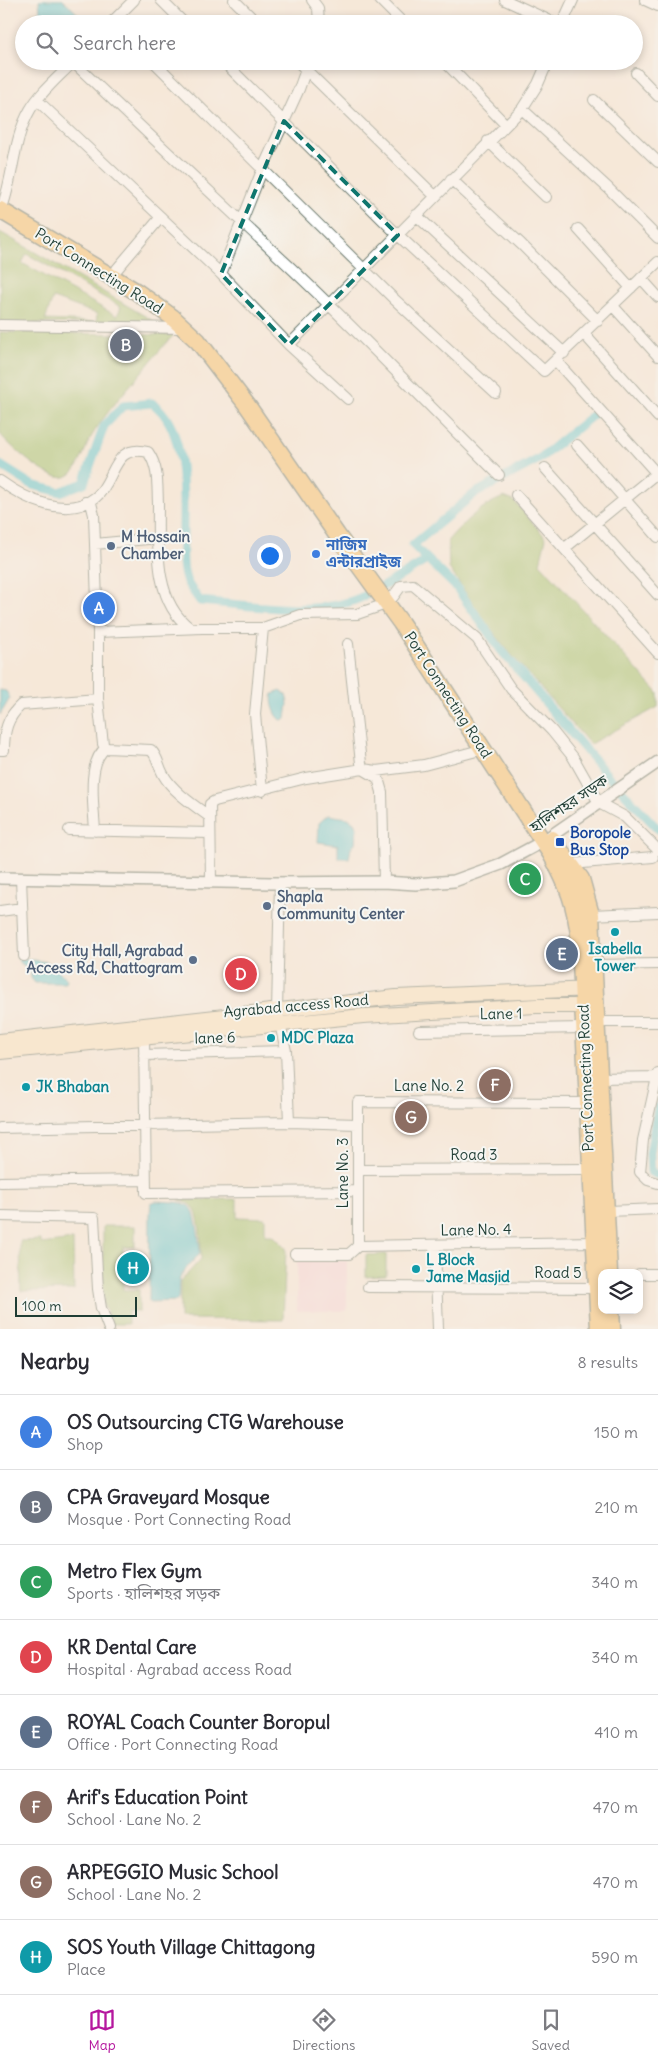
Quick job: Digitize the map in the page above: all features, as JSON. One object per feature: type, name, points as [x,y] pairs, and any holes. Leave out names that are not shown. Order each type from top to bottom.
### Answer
[{"type":"highway","name":"Port Connecting Road","points":[[1,207],[117,269],[169,303],[204,335],[258,406],[369,572]]},
{"type":"highway","name":"Port Connecting Road","points":[[1,207],[137,292],[172,317],[203,347],[247,405],[388,599],[484,749],[546,839],[571,864],[581,879],[591,915],[594,965],[589,989]]},
{"type":"highway","name":"Port Connecting Road","points":[[388,599],[433,653],[546,839],[568,884],[574,903],[589,989],[587,1102],[599,1329]]},
{"type":"highway","name":"Port Connecting Road","points":[[590,1016],[599,1078],[608,1211],[609,1269]]},
{"type":"highway","points":[[611,1314],[612,1329]]},
{"type":"main road","name":"Agrabad access Road","points":[[0,1041],[89,1033],[277,1010],[396,998],[589,989]]},
{"type":"main road","name":"Agrabad access Road","points":[[0,1052],[144,1036],[417,1012],[536,1006],[590,1016]]},
{"type":"street","points":[[120,15],[134,0]]},
{"type":"street","points":[[161,0],[176,15]]},
{"type":"street","points":[[234,0],[249,15]]},
{"type":"street","points":[[312,0],[318,8],[318,15]]},
{"type":"street","points":[[380,0],[395,15]]},
{"type":"street","points":[[505,0],[538,15]]},
{"type":"street","points":[[566,15],[573,0]]},
{"type":"street","points":[[645,0],[658,6]]},
{"type":"street","points":[[1,207],[22,128],[37,100],[66,70]]},
{"type":"street","points":[[82,70],[160,143],[241,224],[291,268],[327,306],[499,475]]},
{"type":"street","points":[[162,70],[364,268],[496,393]]},
{"type":"street","points":[[232,70],[398,235],[544,371],[658,262]]},
{"type":"street","points":[[221,274],[263,168],[305,70]]},
{"type":"street","points":[[311,70],[435,196]]},
{"type":"street","points":[[453,70],[504,124]]},
{"type":"street","points":[[289,345],[504,124],[522,109],[538,84],[544,70]]},
{"type":"street","points":[[636,73],[658,96]]},
{"type":"street","points":[[37,100],[221,274],[289,345],[348,399]]},
{"type":"street","points":[[594,100],[658,162]]},
{"type":"street","points":[[522,109],[591,171],[658,238]]},
{"type":"street","points":[[488,141],[546,197]]},
{"type":"street","points":[[451,179],[521,244],[598,321]]},
{"type":"street","points":[[416,215],[564,353]]},
{"type":"street","points":[[117,269],[161,217]]},
{"type":"street","points":[[578,229],[631,288]]},
{"type":"street","points":[[641,278],[658,296]]},
{"type":"street","points":[[613,306],[658,356]]},
{"type":"street","points":[[0,325],[184,328]]},
{"type":"street","points":[[584,334],[658,417]]},
{"type":"street","points":[[556,361],[657,473],[565,548]]},
{"type":"street","points":[[577,445],[658,537]]},
{"type":"street","points":[[0,481],[27,496],[53,507],[71,506],[86,502],[99,493],[125,454],[138,449],[148,452],[155,462],[157,475],[158,538],[164,592],[170,608],[190,628]]},
{"type":"street","points":[[545,468],[658,595]]},
{"type":"street","points":[[516,495],[658,652]]},
{"type":"street","points":[[86,502],[93,509],[98,632],[98,700],[103,744],[106,748]]},
{"type":"street","points":[[95,544],[158,538]]},
{"type":"street","points":[[98,632],[190,628],[263,628],[300,615],[357,614],[388,599],[401,586],[413,584],[477,638],[512,689],[568,750],[599,803],[625,817],[656,854]]},
{"type":"street","points":[[262,791],[256,714],[263,628]]},
{"type":"street","points":[[348,644],[363,769]]},
{"type":"street","points":[[0,750],[4,750],[5,727],[21,705],[98,700]]},
{"type":"street","points":[[94,831],[93,767],[100,751],[106,748],[151,750],[156,755],[163,774],[169,783],[210,817]]},
{"type":"street","points":[[211,881],[210,804],[215,801],[262,791],[306,778],[363,769],[376,771],[424,765],[484,749]]},
{"type":"street","name":"হালিশহর সড়ক","points":[[0,878],[280,883],[384,882],[416,884],[454,881],[476,874],[546,839],[632,778],[658,762]]},
{"type":"street","points":[[363,769],[378,778],[382,792],[384,882]]},
{"type":"street","points":[[69,830],[210,833]]},
{"type":"street","points":[[571,864],[656,854]]},
{"type":"street","points":[[21,878],[24,956]]},
{"type":"street","points":[[280,883],[277,1010],[286,1052],[289,1122]]},
{"type":"street","points":[[0,911],[22,908]]},
{"type":"street","points":[[591,915],[658,912]]},
{"type":"street","points":[[594,965],[658,964]]},
{"type":"street","name":"Lane 1","points":[[419,1031],[590,1016],[658,1022]]},
{"type":"street","points":[[144,1036],[145,1191],[147,1193],[358,1191]]},
{"type":"street","name":"lane 6","points":[[144,1055],[286,1052]]},
{"type":"street","points":[[658,1073],[644,1132],[640,1172],[648,1180],[658,1183]]},
{"type":"street","points":[[599,1078],[658,1077]]},
{"type":"street","name":"Lane No. 2","points":[[360,1101],[587,1102]]},
{"type":"street","name":"Lane No. 3","points":[[358,1246],[358,1103],[360,1101]]},
{"type":"street","points":[[0,1128],[289,1122],[358,1124]]},
{"type":"street","name":"Road 3","points":[[358,1170],[590,1169]]},
{"type":"street","points":[[0,1182],[145,1180]]},
{"type":"street","points":[[608,1211],[658,1209]]},
{"type":"street","points":[[0,1216],[94,1218],[98,1289],[101,1308],[109,1329]]},
{"type":"street","name":"Lane No. 4","points":[[358,1246],[595,1242]]},
{"type":"street","points":[[295,1254],[349,1254],[358,1246]]},
{"type":"street","points":[[435,1246],[438,1329]]},
{"type":"street","points":[[643,1274],[658,1274]]},
{"type":"street","name":"Road 5","points":[[368,1287],[597,1288]]},
{"type":"highlighted area","points":[[284,121],[398,235],[289,345],[221,274]]},
{"type":"shaded area","points":[[297,1260],[347,1261],[347,1311],[297,1311]]},
{"type":"green space","points":[[0,232],[156,324],[0,323]],"holes":[[[27,254],[121,307],[117,316],[22,263]],[[53,298],[97,314],[96,322],[45,320]]]},
{"type":"green space","points":[[0,332],[174,335],[119,398],[95,430],[74,471],[65,477],[58,477],[30,462],[0,434]]},
{"type":"green space","points":[[504,497],[514,501],[546,538],[540,563],[658,693],[658,707],[590,744],[509,652],[483,619],[449,568],[448,540],[473,515]]},
{"type":"green space","points":[[237,1199],[237,1217],[265,1218],[265,1235],[273,1235],[286,1248],[283,1320],[180,1319],[180,1282],[201,1259],[201,1240],[196,1211],[190,1204],[179,1200]]},
{"type":"green space","points":[[103,1226],[135,1226],[135,1247],[123,1247],[123,1290],[139,1290],[139,1311],[128,1311],[128,1324],[112,1324],[103,1304]]},
{"type":"green space","points":[[41,1240],[41,1244],[73,1240],[74,1290],[21,1291],[20,1241]]},
{"type":"green space","points":[[386,1254],[386,1276],[366,1277],[366,1255]]},
{"type":"water","points":[[39,0],[63,0],[79,15],[40,15]]},
{"type":"water","points":[[0,690],[6,691],[10,698],[0,715]]},
{"type":"water","points":[[281,691],[286,695],[288,703],[286,719],[281,720],[275,712],[272,700],[273,694]]},
{"type":"water","points":[[328,815],[348,818],[354,822],[357,828],[355,843],[351,848],[349,858],[338,858],[338,845],[318,842],[319,823]]},
{"type":"water","points":[[20,958],[48,962],[67,979],[66,983],[35,983],[31,978],[31,971],[18,961]]},
{"type":"water","points":[[156,1201],[188,1205],[194,1212],[200,1252],[180,1278],[177,1301],[149,1302],[150,1213],[151,1203]]},
{"type":"waterway","points":[[0,465],[32,485],[60,492],[84,483],[104,426],[123,406],[152,403],[163,414],[172,428],[177,444],[181,462],[184,571],[187,582],[200,601],[281,608],[323,607],[342,604],[377,590],[427,560]]},
{"type":"waterway","points":[[593,415],[539,459],[474,494],[413,545],[456,587],[500,649],[607,775],[658,829]]},
{"type":"waterway","points":[[658,1107],[650,1153],[651,1172],[658,1175]]},
{"type":"place","name":"CPA Graveyard Mosque","points":[[126,345]]},
{"type":"place","name":"M Hossain Chamber","points":[[111,546]]},
{"type":"place","name":"নাজিম এন্টারপ্রাইজ","points":[[316,554]]},
{"type":"place","name":"OS Outsourcing CTG Warehouse","points":[[99,608]]},
{"type":"place","name":"Boropole Bus Stop","points":[[560,842]]},
{"type":"place","name":"Metro Flex Gym","points":[[525,879]]},
{"type":"place","name":"Shapla Community Center","points":[[267,906]]},
{"type":"place","name":"Isabella Tower","points":[[615,932]]},
{"type":"place","name":"ROYAL Coach Counter Boropul","points":[[562,954]]},
{"type":"place","name":"City Hall, Agrabad Access Rd, Chattogram","points":[[193,960]]},
{"type":"place","name":"KR Dental Care","points":[[241,974]]},
{"type":"place","name":"MDC Plaza","points":[[271,1038]]},
{"type":"place","name":"Arif's Education Point","points":[[495,1085]]},
{"type":"place","name":"JK Bhaban","points":[[26,1087]]},
{"type":"place","name":"ARPEGGIO Music School","points":[[411,1117]]},
{"type":"place","name":"SOS Youth Village Chittagong","points":[[133,1268]]},
{"type":"place","name":"L Block Jame Masjid","points":[[416,1269]]}]
